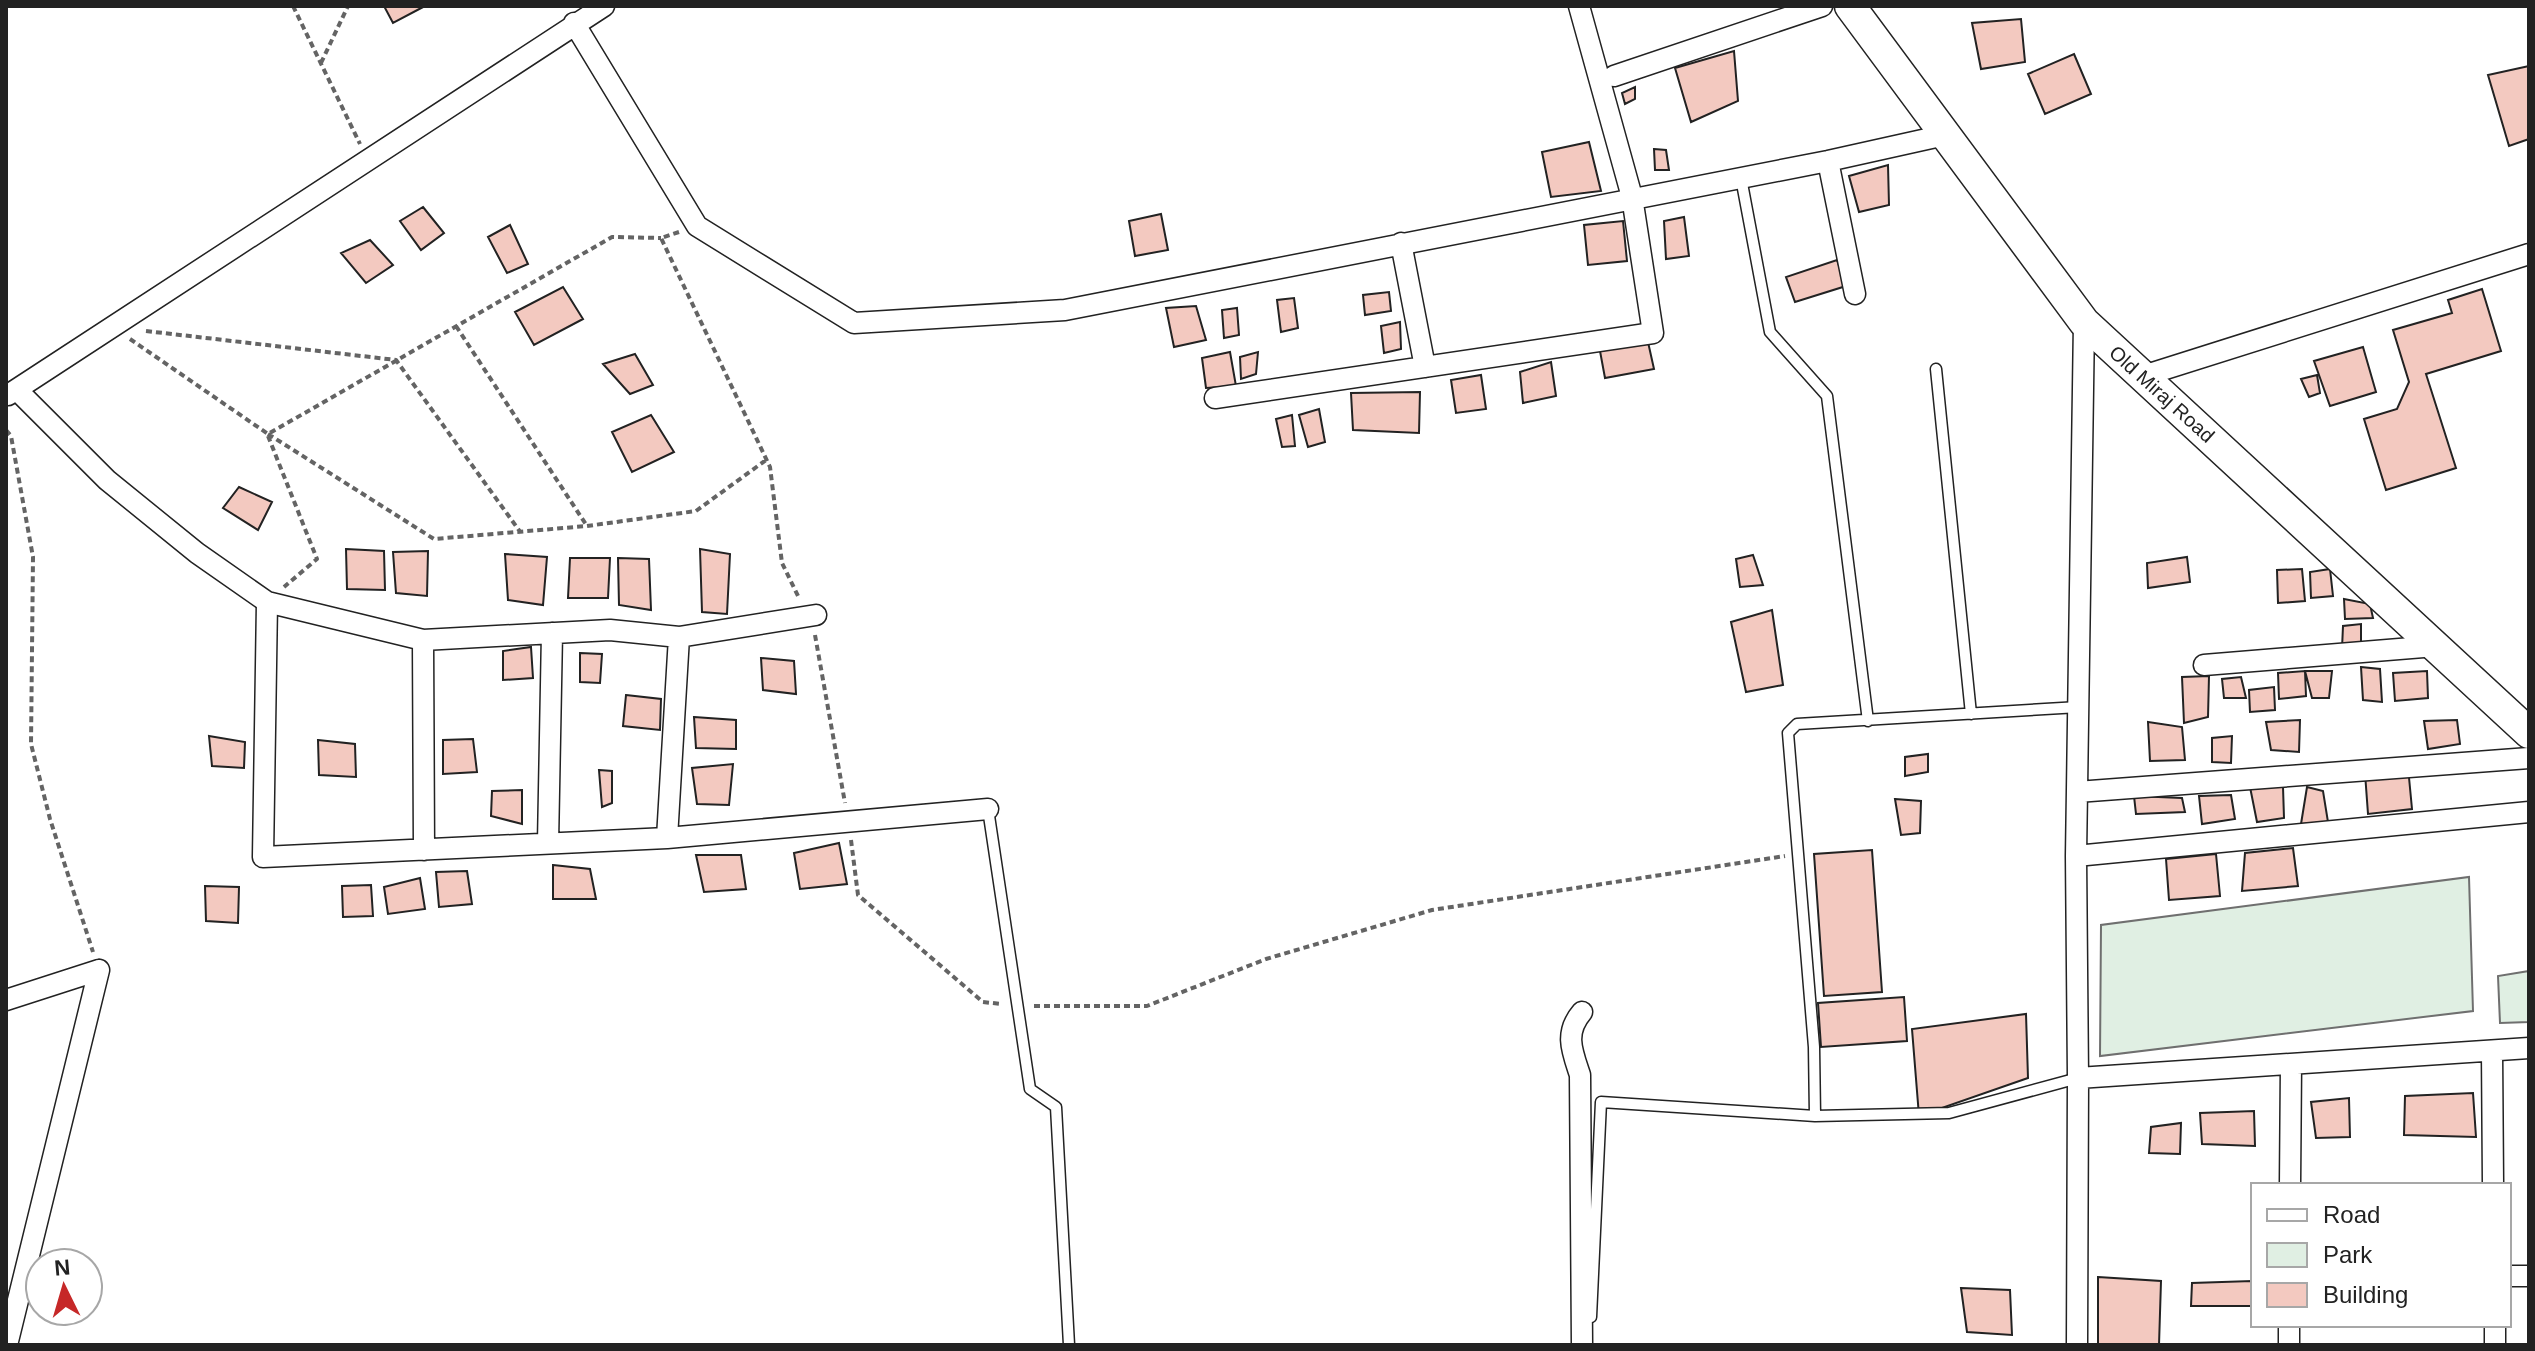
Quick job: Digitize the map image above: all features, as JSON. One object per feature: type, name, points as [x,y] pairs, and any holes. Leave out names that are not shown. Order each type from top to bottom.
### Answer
[{"type":"main road","name":"Old Miraj Road","points":[[1850,6],[2084,322],[2529,733]]},
{"type":"street","points":[[604,6],[11,393],[107,480],[197,553],[267,602],[423,640],[610,630],[679,637],[810,615]]},
{"type":"street","points":[[1215,398],[1653,333],[1632,197],[1579,6]]},
{"type":"street","points":[[1614,76],[1822,6]]},
{"type":"street","points":[[574,23],[697,226],[854,323],[1065,310],[1828,161],[1945,135]]},
{"type":"street","points":[[1828,161],[1855,294]]},
{"type":"street","points":[[1401,243],[1425,367]]},
{"type":"street","points":[[2143,376],[2529,254]]},
{"type":"street","points":[[2077,1345],[2076,856],[2084,322]]},
{"type":"street","points":[[267,602],[263,857],[667,838],[988,809]]},
{"type":"street","points":[[548,843],[552,633]]},
{"type":"street","points":[[667,838],[679,637]]},
{"type":"street","points":[[423,640],[424,850]]},
{"type":"street","points":[[2204,665],[2436,646]]},
{"type":"street","points":[[2077,792],[2529,758]]},
{"type":"street","points":[[2076,856],[2529,812]]},
{"type":"street","points":[[6,1000],[99,970]]},
{"type":"street","points":[[7,1345],[99,970]]},
{"type":"street","points":[[1582,1012],[1573,1022],[1569,1041],[1580,1075],[1582,1345]]},
{"type":"street","points":[[2078,1078],[2529,1048]]},
{"type":"street","points":[[2492,1051],[2493,1183]]},
{"type":"street","points":[[2290,1183],[2291,1064]]},
{"type":"lane","points":[[1741,176],[1770,332],[1827,396],[1868,721]]},
{"type":"lane","points":[[1936,369],[1971,714]]},
{"type":"lane","points":[[1815,1116],[1814,1047],[1788,733],[1797,724],[2079,707]]},
{"type":"lane","points":[[988,809],[1030,1089],[1056,1107],[1069,1345]]},
{"type":"lane","points":[[1590,1345],[1601,1102],[1815,1116],[1949,1113],[2078,1078]]},
{"type":"path","points":[[293,6],[368,159]]},
{"type":"path","points":[[321,63],[348,6]]},
{"type":"path","points":[[268,434],[612,237],[661,238],[697,226]]},
{"type":"path","points":[[661,238],[766,460],[782,563],[810,615],[849,821],[858,895],[983,1002],[1018,1006],[1147,1006],[1266,959],[1432,910],[1797,854]]},
{"type":"path","points":[[456,326],[587,526]]},
{"type":"path","points":[[112,327],[396,360],[521,533]]},
{"type":"path","points":[[112,327],[268,434],[434,539],[587,526],[696,511],[766,460]]},
{"type":"path","points":[[6,430],[11,436],[33,557],[31,744],[50,819],[99,970]]},
{"type":"path","points":[[267,602],[317,559],[268,434]]},
{"type":"green space","points":[[2469,877],[2473,1011],[2100,1056],[2101,925]]},
{"type":"green space","points":[[2529,971],[2529,1022],[2500,1023],[2498,976]]},
{"type":"building","points":[[384,6],[425,6],[393,23]]},
{"type":"building","points":[[2021,19],[2025,62],[1981,69],[1972,23]]},
{"type":"building","points":[[1734,51],[1738,101],[1691,122],[1675,68]]},
{"type":"building","points":[[2074,54],[2091,94],[2045,114],[2028,74]]},
{"type":"building","points":[[2529,66],[2529,139],[2509,146],[2488,75]]},
{"type":"building","points":[[1635,87],[1635,99],[1625,104],[1622,93]]},
{"type":"building","points":[[1589,142],[1601,191],[1551,197],[1542,152]]},
{"type":"building","points":[[1654,149],[1666,150],[1669,170],[1655,170]]},
{"type":"building","points":[[1888,165],[1889,205],[1859,212],[1849,176]]},
{"type":"building","points":[[423,207],[444,233],[421,250],[400,221]]},
{"type":"building","points":[[1161,214],[1168,250],[1135,256],[1129,221]]},
{"type":"building","points":[[1684,217],[1689,256],[1666,259],[1664,221]]},
{"type":"building","points":[[1623,221],[1627,261],[1588,265],[1584,225]]},
{"type":"building","points":[[510,225],[528,264],[507,273],[488,237]]},
{"type":"building","points":[[370,240],[393,265],[366,283],[341,253]]},
{"type":"building","points":[[1837,260],[1846,286],[1795,302],[1786,277]]},
{"type":"building","points":[[563,287],[583,319],[534,345],[515,312]]},
{"type":"building","points":[[2482,289],[2501,351],[2426,374],[2456,468],[2386,490],[2364,419],[2397,409],[2409,382],[2393,330],[2452,313],[2448,300]]},
{"type":"building","points":[[1389,292],[1391,311],[1365,315],[1363,295]]},
{"type":"building","points":[[1294,298],[1298,328],[1281,332],[1277,300]]},
{"type":"building","points":[[1196,306],[1206,340],[1174,347],[1166,308]]},
{"type":"building","points":[[1237,308],[1239,335],[1224,338],[1222,310]]},
{"type":"building","points":[[1400,322],[1401,349],[1384,353],[1381,326]]},
{"type":"building","points":[[1648,342],[1654,369],[1605,378],[1600,351]]},
{"type":"building","points":[[2363,347],[2376,392],[2330,406],[2314,361]]},
{"type":"building","points":[[1230,352],[1236,386],[1206,388],[1202,358]]},
{"type":"building","points":[[1258,352],[1256,374],[1241,379],[1240,357]]},
{"type":"building","points":[[635,354],[653,385],[630,394],[603,364]]},
{"type":"building","points":[[1551,362],[1556,396],[1523,403],[1520,372]]},
{"type":"building","points":[[1481,375],[1486,409],[1456,413],[1451,380]]},
{"type":"building","points":[[2317,375],[2320,393],[2309,397],[2301,379]]},
{"type":"building","points":[[1420,392],[1419,433],[1353,430],[1351,393]]},
{"type":"building","points":[[1319,409],[1325,442],[1308,447],[1299,415]]},
{"type":"building","points":[[651,415],[674,452],[632,472],[612,432]]},
{"type":"building","points":[[1292,415],[1295,446],[1282,447],[1276,419]]},
{"type":"building","points":[[239,487],[272,502],[258,530],[223,508]]},
{"type":"building","points":[[346,549],[384,551],[385,590],[347,589]]},
{"type":"building","points":[[700,549],[730,554],[727,614],[702,612]]},
{"type":"building","points":[[428,551],[427,596],[396,593],[393,552]]},
{"type":"building","points":[[505,554],[547,557],[543,605],[508,600]]},
{"type":"building","points":[[1753,555],[1763,585],[1740,587],[1736,559]]},
{"type":"building","points":[[2187,557],[2190,582],[2148,588],[2147,563]]},
{"type":"building","points":[[570,558],[610,558],[608,598],[568,598]]},
{"type":"building","points":[[618,558],[649,559],[651,610],[619,605]]},
{"type":"building","points":[[2302,569],[2305,601],[2278,603],[2277,570]]},
{"type":"building","points":[[2330,569],[2333,596],[2311,598],[2310,572]]},
{"type":"building","points":[[2344,599],[2370,604],[2373,618],[2345,619]]},
{"type":"building","points":[[1772,610],[1783,685],[1746,692],[1731,622]]},
{"type":"building","points":[[2361,624],[2361,648],[2342,649],[2343,626]]},
{"type":"building","points":[[531,647],[533,678],[503,680],[503,651]]},
{"type":"building","points":[[580,653],[602,654],[600,683],[580,682]]},
{"type":"building","points":[[761,658],[794,661],[796,694],[763,690]]},
{"type":"building","points":[[2361,667],[2380,669],[2382,702],[2363,700]]},
{"type":"building","points":[[2305,671],[2306,696],[2279,699],[2278,673]]},
{"type":"building","points":[[2305,671],[2332,671],[2329,698],[2312,698]]},
{"type":"building","points":[[2427,671],[2428,698],[2395,701],[2393,673]]},
{"type":"building","points":[[2209,676],[2208,717],[2184,723],[2182,677]]},
{"type":"building","points":[[2241,677],[2246,698],[2224,698],[2222,679]]},
{"type":"building","points":[[2274,687],[2275,710],[2250,712],[2249,690]]},
{"type":"building","points":[[626,695],[661,699],[660,730],[623,726]]},
{"type":"building","points":[[694,717],[736,720],[736,749],[696,748]]},
{"type":"building","points":[[2300,720],[2299,752],[2271,750],[2266,722]]},
{"type":"building","points":[[2457,720],[2460,744],[2428,749],[2424,721]]},
{"type":"building","points":[[2148,722],[2182,727],[2185,760],[2150,761]]},
{"type":"building","points":[[209,736],[245,742],[244,768],[212,766]]},
{"type":"building","points":[[2232,736],[2231,763],[2212,762],[2212,738]]},
{"type":"building","points":[[473,739],[477,772],[443,774],[443,740]]},
{"type":"building","points":[[318,740],[355,744],[356,777],[319,775]]},
{"type":"building","points":[[1928,754],[1928,772],[1905,776],[1905,757]]},
{"type":"building","points":[[733,764],[729,805],[697,804],[692,768]]},
{"type":"building","points":[[2408,767],[2412,809],[2368,814],[2365,773]]},
{"type":"building","points":[[599,770],[612,771],[612,803],[602,807]]},
{"type":"building","points":[[2250,787],[2283,787],[2284,818],[2257,822]]},
{"type":"building","points":[[2307,787],[2323,791],[2328,822],[2301,824]]},
{"type":"building","points":[[522,790],[522,824],[491,816],[492,791]]},
{"type":"building","points":[[2231,795],[2235,819],[2202,824],[2199,796]]},
{"type":"building","points":[[2134,796],[2182,798],[2185,812],[2136,814]]},
{"type":"building","points":[[1895,799],[1921,801],[1920,833],[1901,835]]},
{"type":"building","points":[[839,843],[847,884],[800,889],[794,853]]},
{"type":"building","points":[[2293,848],[2298,886],[2242,891],[2245,853]]},
{"type":"building","points":[[1872,850],[1882,992],[1824,996],[1814,854]]},
{"type":"building","points":[[2216,854],[2220,896],[2169,900],[2166,859]]},
{"type":"building","points":[[696,855],[741,855],[746,889],[704,892]]},
{"type":"building","points":[[553,865],[590,869],[596,899],[553,899]]},
{"type":"building","points":[[467,871],[472,904],[439,907],[436,872]]},
{"type":"building","points":[[420,878],[425,909],[388,914],[384,887]]},
{"type":"building","points":[[371,885],[373,916],[343,917],[342,886]]},
{"type":"building","points":[[205,886],[239,887],[238,923],[206,921]]},
{"type":"building","points":[[1904,997],[1907,1041],[1821,1047],[1818,1003]]},
{"type":"building","points":[[2026,1014],[2028,1078],[1919,1116],[1912,1029]]},
{"type":"building","points":[[2473,1093],[2476,1137],[2404,1135],[2405,1096]]},
{"type":"building","points":[[2349,1098],[2350,1137],[2316,1138],[2311,1102]]},
{"type":"building","points":[[2254,1111],[2255,1146],[2202,1144],[2200,1113]]},
{"type":"building","points":[[2181,1123],[2180,1154],[2149,1153],[2151,1127]]},
{"type":"building","points":[[2098,1277],[2161,1281],[2159,1345],[2098,1345]]},
{"type":"building","points":[[2251,1281],[2251,1306],[2191,1306],[2192,1283]]},
{"type":"building","points":[[1961,1288],[2010,1290],[2012,1335],[1967,1332]]}]
